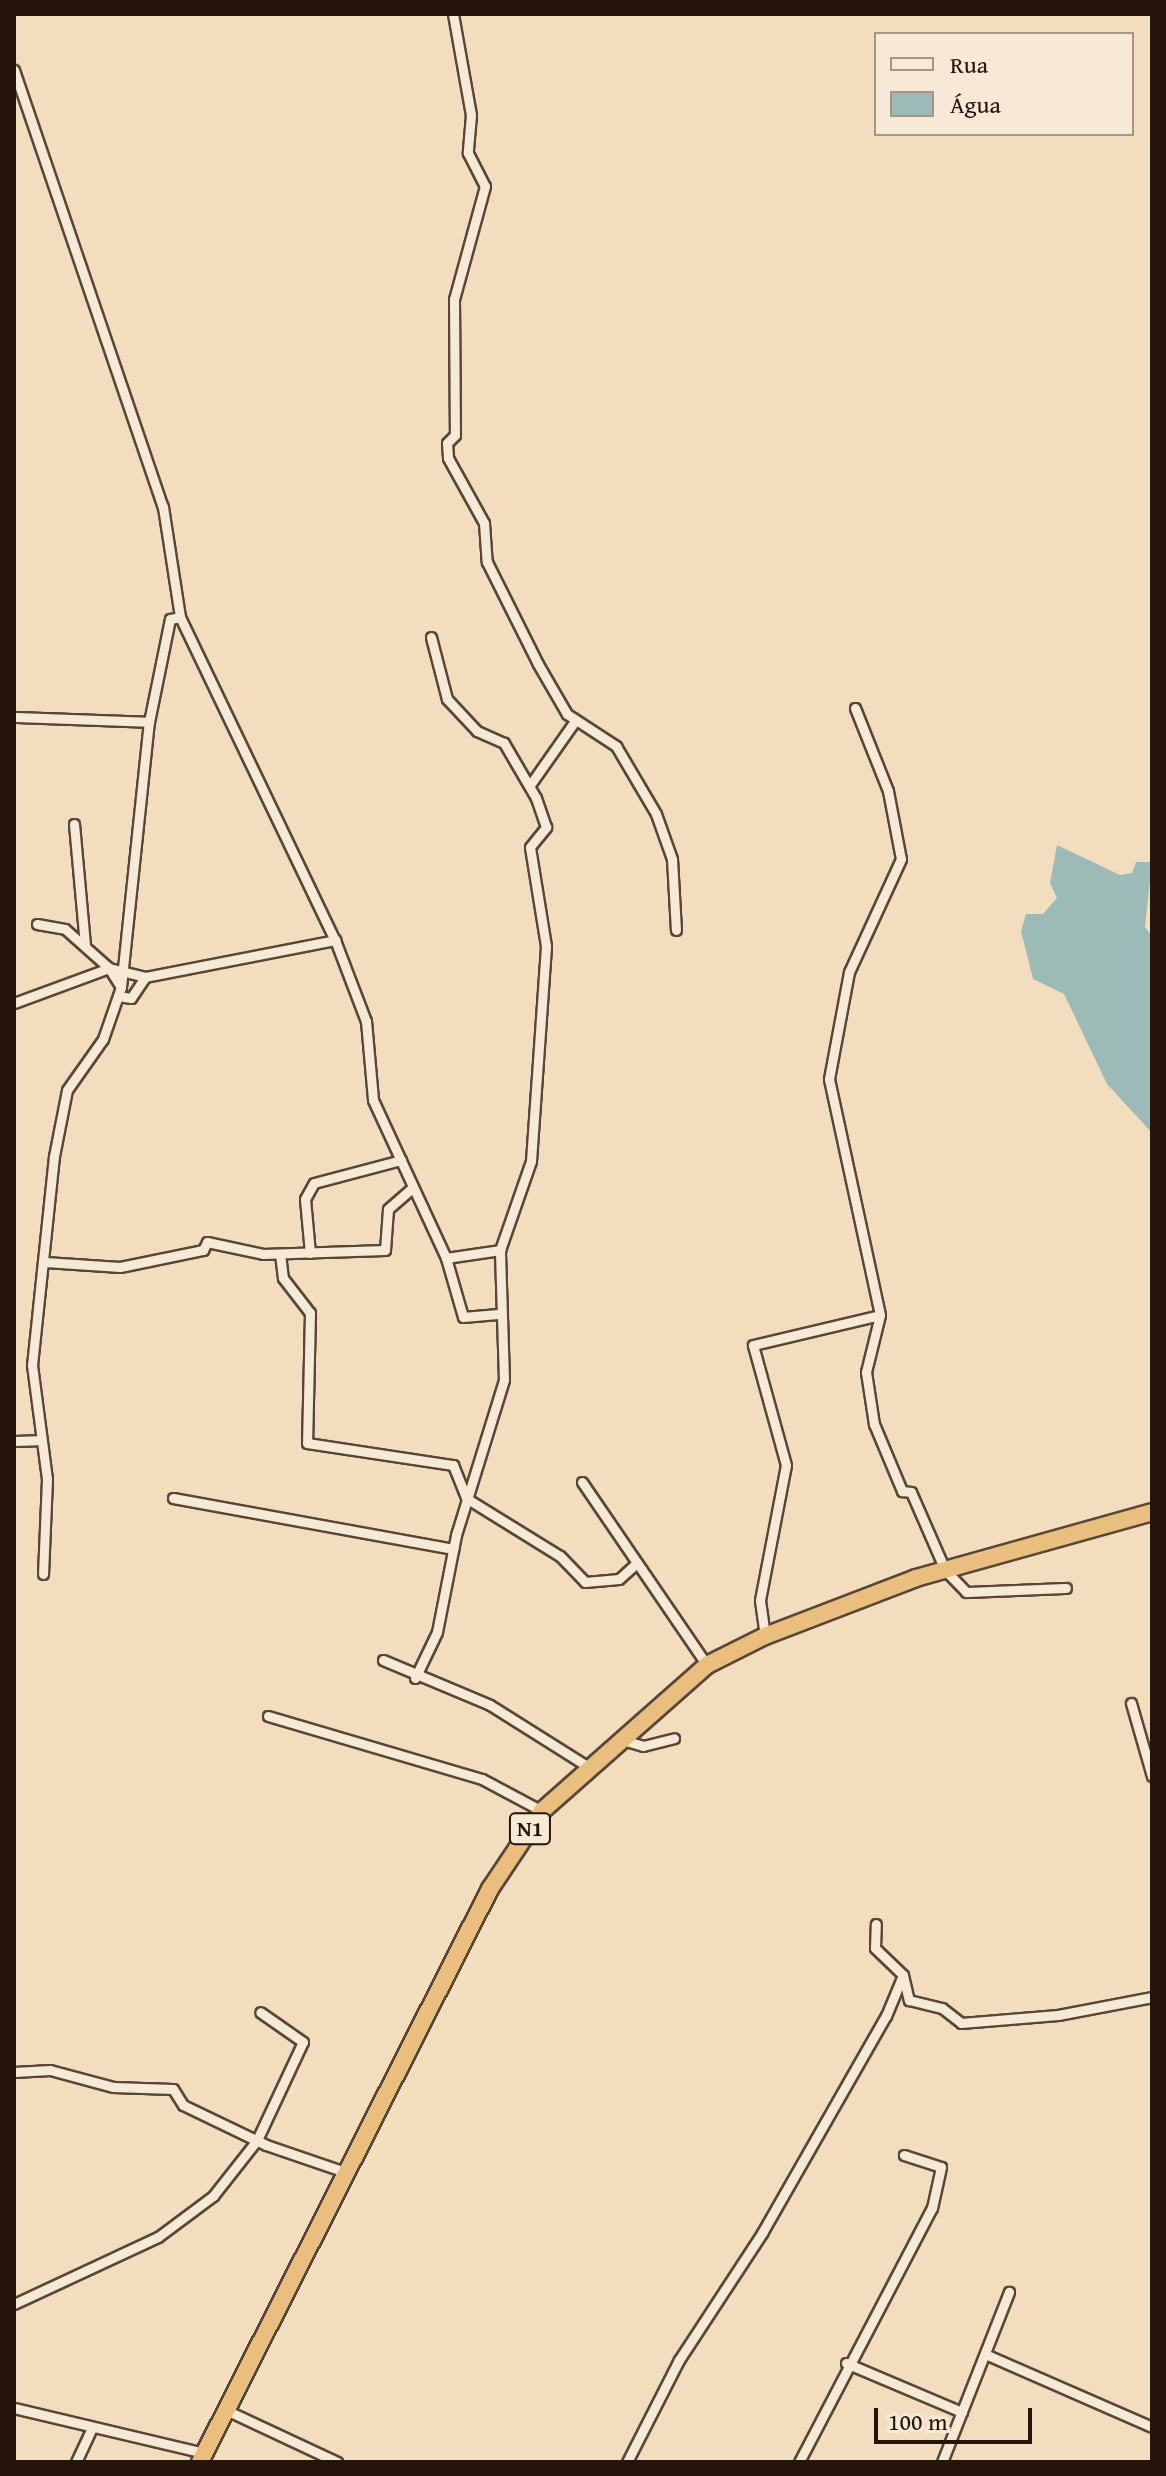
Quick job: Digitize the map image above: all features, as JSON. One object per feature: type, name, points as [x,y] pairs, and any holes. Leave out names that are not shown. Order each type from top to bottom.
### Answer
[{"type":"highway","name":"N1","points":[[202,2458],[490,1889],[542,1811],[587,1766],[707,1665],[765,1636],[945,1570],[1152,1512]]},
{"type":"street","points":[[453,14],[471,115],[468,153],[485,186],[454,299],[455,435],[447,443],[448,458],[484,523],[487,562],[538,664],[575,721],[616,746],[656,814],[672,859],[676,930]]},
{"type":"street","points":[[14,70],[163,507],[180,617],[335,940],[366,1021],[373,1100],[446,1258],[463,1317],[498,1314]]},
{"type":"street","points":[[43,1574],[47,1479],[37,1440],[32,1365],[67,1090],[103,1039],[120,991],[149,722],[170,619],[180,617]]},
{"type":"street","points":[[415,1678],[437,1632],[466,1498],[504,1380],[498,1314],[500,1250],[531,1161],[546,946],[530,847],[546,827],[530,785],[504,743],[477,731],[447,699],[431,637]]},
{"type":"street","points":[[855,708],[888,791],[901,859],[849,972],[829,1079],[880,1315],[866,1372],[874,1424],[945,1570],[966,1592],[1066,1588]]},
{"type":"street","points":[[14,717],[149,722]]},
{"type":"street","points":[[530,785],[575,721]]},
{"type":"street","points":[[74,824],[85,946]]},
{"type":"street","points":[[37,924],[65,929],[109,968],[120,991],[131,998],[145,977]]},
{"type":"street","points":[[14,1003],[109,968],[145,977],[335,940]]},
{"type":"street","points":[[310,1253],[305,1199],[314,1183],[401,1160]]},
{"type":"street","points":[[45,1262],[120,1267],[203,1250],[207,1242],[280,1254],[385,1250],[388,1209],[412,1188]]},
{"type":"street","points":[[446,1258],[500,1250]]},
{"type":"street","points":[[280,1254],[283,1278],[310,1313],[307,1443],[453,1465],[466,1498],[560,1556],[585,1582],[619,1579],[637,1563]]},
{"type":"street","points":[[765,1636],[760,1600],[786,1465],[753,1345],[880,1315]]},
{"type":"street","points":[[14,1441],[37,1440]]},
{"type":"street","points":[[582,1482],[707,1665]]},
{"type":"street","points":[[173,1498],[453,1549]]},
{"type":"street","points":[[383,1660],[415,1678],[490,1705],[587,1766]]},
{"type":"street","points":[[1131,1703],[1152,1776]]},
{"type":"street","points":[[268,1716],[482,1779],[542,1811]]},
{"type":"street","points":[[617,1739],[643,1746],[674,1738]]},
{"type":"street","points":[[876,1924],[875,1948],[903,1975],[909,2000],[942,2008],[961,2023],[1058,2015],[1152,1997]]},
{"type":"street","points":[[627,2462],[679,2360],[856,2071],[903,1975]]},
{"type":"street","points":[[14,2304],[158,2237],[213,2196],[257,2140],[303,2042],[260,2012]]},
{"type":"street","points":[[14,2072],[50,2070],[113,2087],[173,2089],[183,2105],[257,2140],[345,2172]]},
{"type":"street","points":[[799,2462],[846,2363],[932,2208],[941,2167],[904,2155]]},
{"type":"street","points":[[942,2462],[1009,2292]]},
{"type":"street","points":[[985,2354],[1152,2427]]},
{"type":"street","points":[[846,2363],[962,2412]]},
{"type":"street","points":[[14,2408],[202,2458]]},
{"type":"street","points":[[226,2410],[337,2462]]},
{"type":"street","points":[[76,2462],[92,2427]]},
{"type":"water","points":[[1057,845],[1120,875],[1132,873],[1136,862],[1152,862],[1145,927],[1152,936],[1152,1133],[1107,1084],[1064,994],[1033,979],[1021,931],[1026,914],[1043,914],[1057,898],[1050,883]]}]
